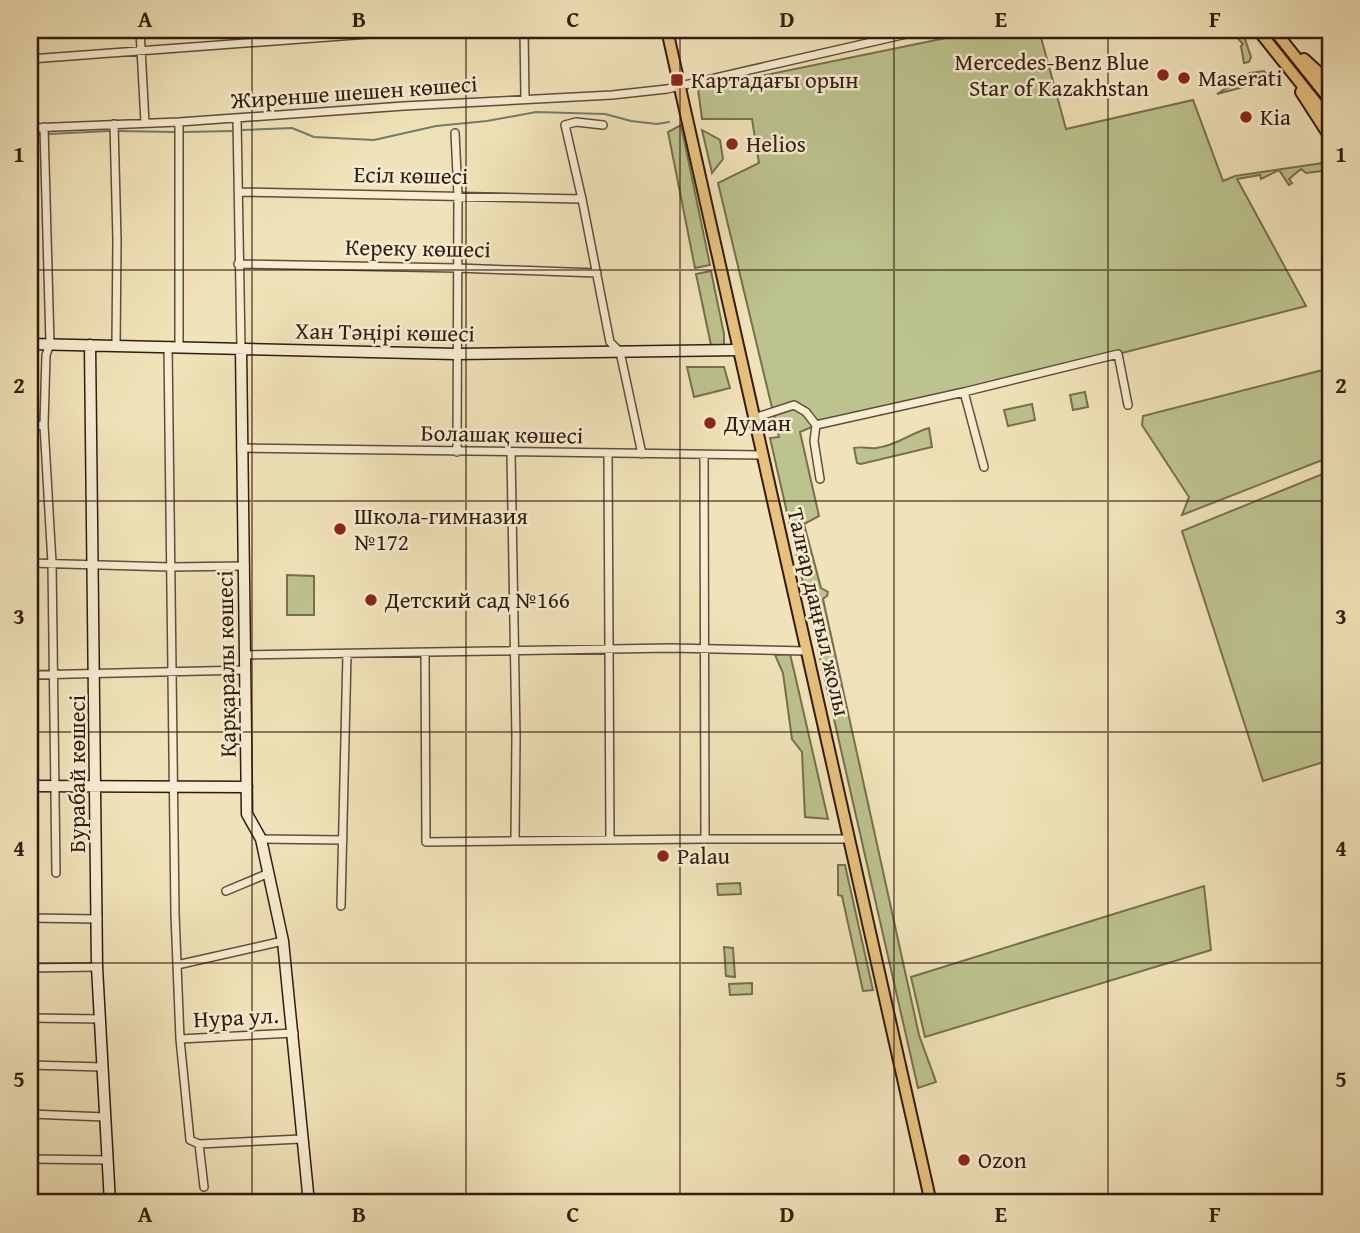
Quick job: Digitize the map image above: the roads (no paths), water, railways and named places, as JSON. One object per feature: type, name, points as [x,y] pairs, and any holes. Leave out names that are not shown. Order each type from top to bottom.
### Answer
[{"type":"main road","name":"Талғар даңғыл жолы","points":[[667,30],[931,1203]]},
{"type":"main road","points":[[1258,30],[1330,120]]},
{"type":"main road","points":[[1276,33],[1330,83]]},
{"type":"main road","points":[[1276,33],[1330,100]]},
{"type":"main road","points":[[1271,45],[1330,137]]},
{"type":"street","points":[[140,30],[145,123]]},
{"type":"street","points":[[30,59],[423,30]]},
{"type":"street","points":[[524,30],[526,99]]},
{"type":"street","name":"Жиренше шешен көшесі","points":[[30,128],[179,122],[612,95],[667,89],[679,84],[924,30]]},
{"type":"street","name":"Қарқаралы көшесі","points":[[237,118],[247,814],[261,839],[283,941],[309,1203]]},
{"type":"street","points":[[179,122],[171,567],[173,785],[180,1039],[190,1140],[198,1144],[301,1139]]},
{"type":"street","points":[[603,125],[576,122],[565,125],[610,342],[620,352],[642,454]]},
{"type":"street","points":[[114,124],[116,345]]},
{"type":"street","points":[[44,127],[50,344],[46,355],[44,425],[52,563],[56,873]]},
{"type":"street","points":[[455,132],[457,452]]},
{"type":"street","name":"Есіл көшесі","points":[[239,192],[582,199]]},
{"type":"street","name":"Кереку көшесі","points":[[238,264],[597,273]]},
{"type":"street","name":"Хан Тәңірі көшесі","points":[[30,344],[456,354],[738,350]]},
{"type":"street","name":"Бурабай көшесі","points":[[90,345],[97,967],[110,1203]]},
{"type":"street","points":[[816,425],[1118,354],[1128,404]]},
{"type":"street","points":[[964,391],[984,467]]},
{"type":"street","points":[[754,418],[794,405],[806,412],[816,425],[814,441],[820,480]]},
{"type":"street","points":[[30,426],[44,425]]},
{"type":"street","name":"Болашақ көшесі","points":[[241,448],[762,455]]},
{"type":"street","points":[[511,453],[516,841]]},
{"type":"street","points":[[608,455],[610,840]]},
{"type":"street","points":[[704,455],[705,839]]},
{"type":"street","points":[[30,563],[244,566]]},
{"type":"street","points":[[246,655],[704,648],[806,651]]},
{"type":"street","points":[[425,653],[426,842],[849,839]]},
{"type":"street","points":[[341,906],[347,654]]},
{"type":"street","points":[[30,675],[246,670]]},
{"type":"street","points":[[30,786],[247,787]]},
{"type":"street","points":[[261,839],[343,840]]},
{"type":"street","points":[[226,891],[269,873]]},
{"type":"street","points":[[30,918],[98,919]]},
{"type":"street","points":[[177,965],[283,941]]},
{"type":"street","points":[[30,968],[97,967]]},
{"type":"street","points":[[30,1018],[101,1019]]},
{"type":"street","name":"Нура ул.","points":[[180,1039],[294,1033]]},
{"type":"street","points":[[30,1065],[103,1067]]},
{"type":"street","points":[[30,1114],[105,1118]]},
{"type":"street","points":[[198,1144],[204,1187]]},
{"type":"street","points":[[30,1159],[108,1160]]},
{"type":"waterway","points":[[243,130],[292,128],[314,137],[374,140],[436,126],[487,121],[536,112],[605,114],[631,121],[657,124],[669,122]]},
{"type":"waterway","points":[[49,134],[109,131]]},
{"type":"waterway","points":[[119,131],[174,132]]},
{"type":"waterway","points":[[184,132],[233,131]]},
{"type":"waterway","points":[[30,136],[39,135]]},
{"type":"place","name":"Mercedes-Benz Blue Star of Kazakhstan","points":[[1163,75]]},
{"type":"place","name":"Maserati","points":[[1184,78]]},
{"type":"place","name":"Картадағы орын","points":[[677,80]]},
{"type":"place","name":"Kia","points":[[1246,117]]},
{"type":"place","name":"Helios","points":[[732,144]]},
{"type":"place","name":"Думан","points":[[710,423]]},
{"type":"place","name":"Школа-гимназия №172","points":[[340,529]]},
{"type":"place","name":"Детский сад №166","points":[[371,600]]},
{"type":"place","name":"Palau","points":[[663,856]]},
{"type":"place","name":"Ozon","points":[[964,1160]]}]
